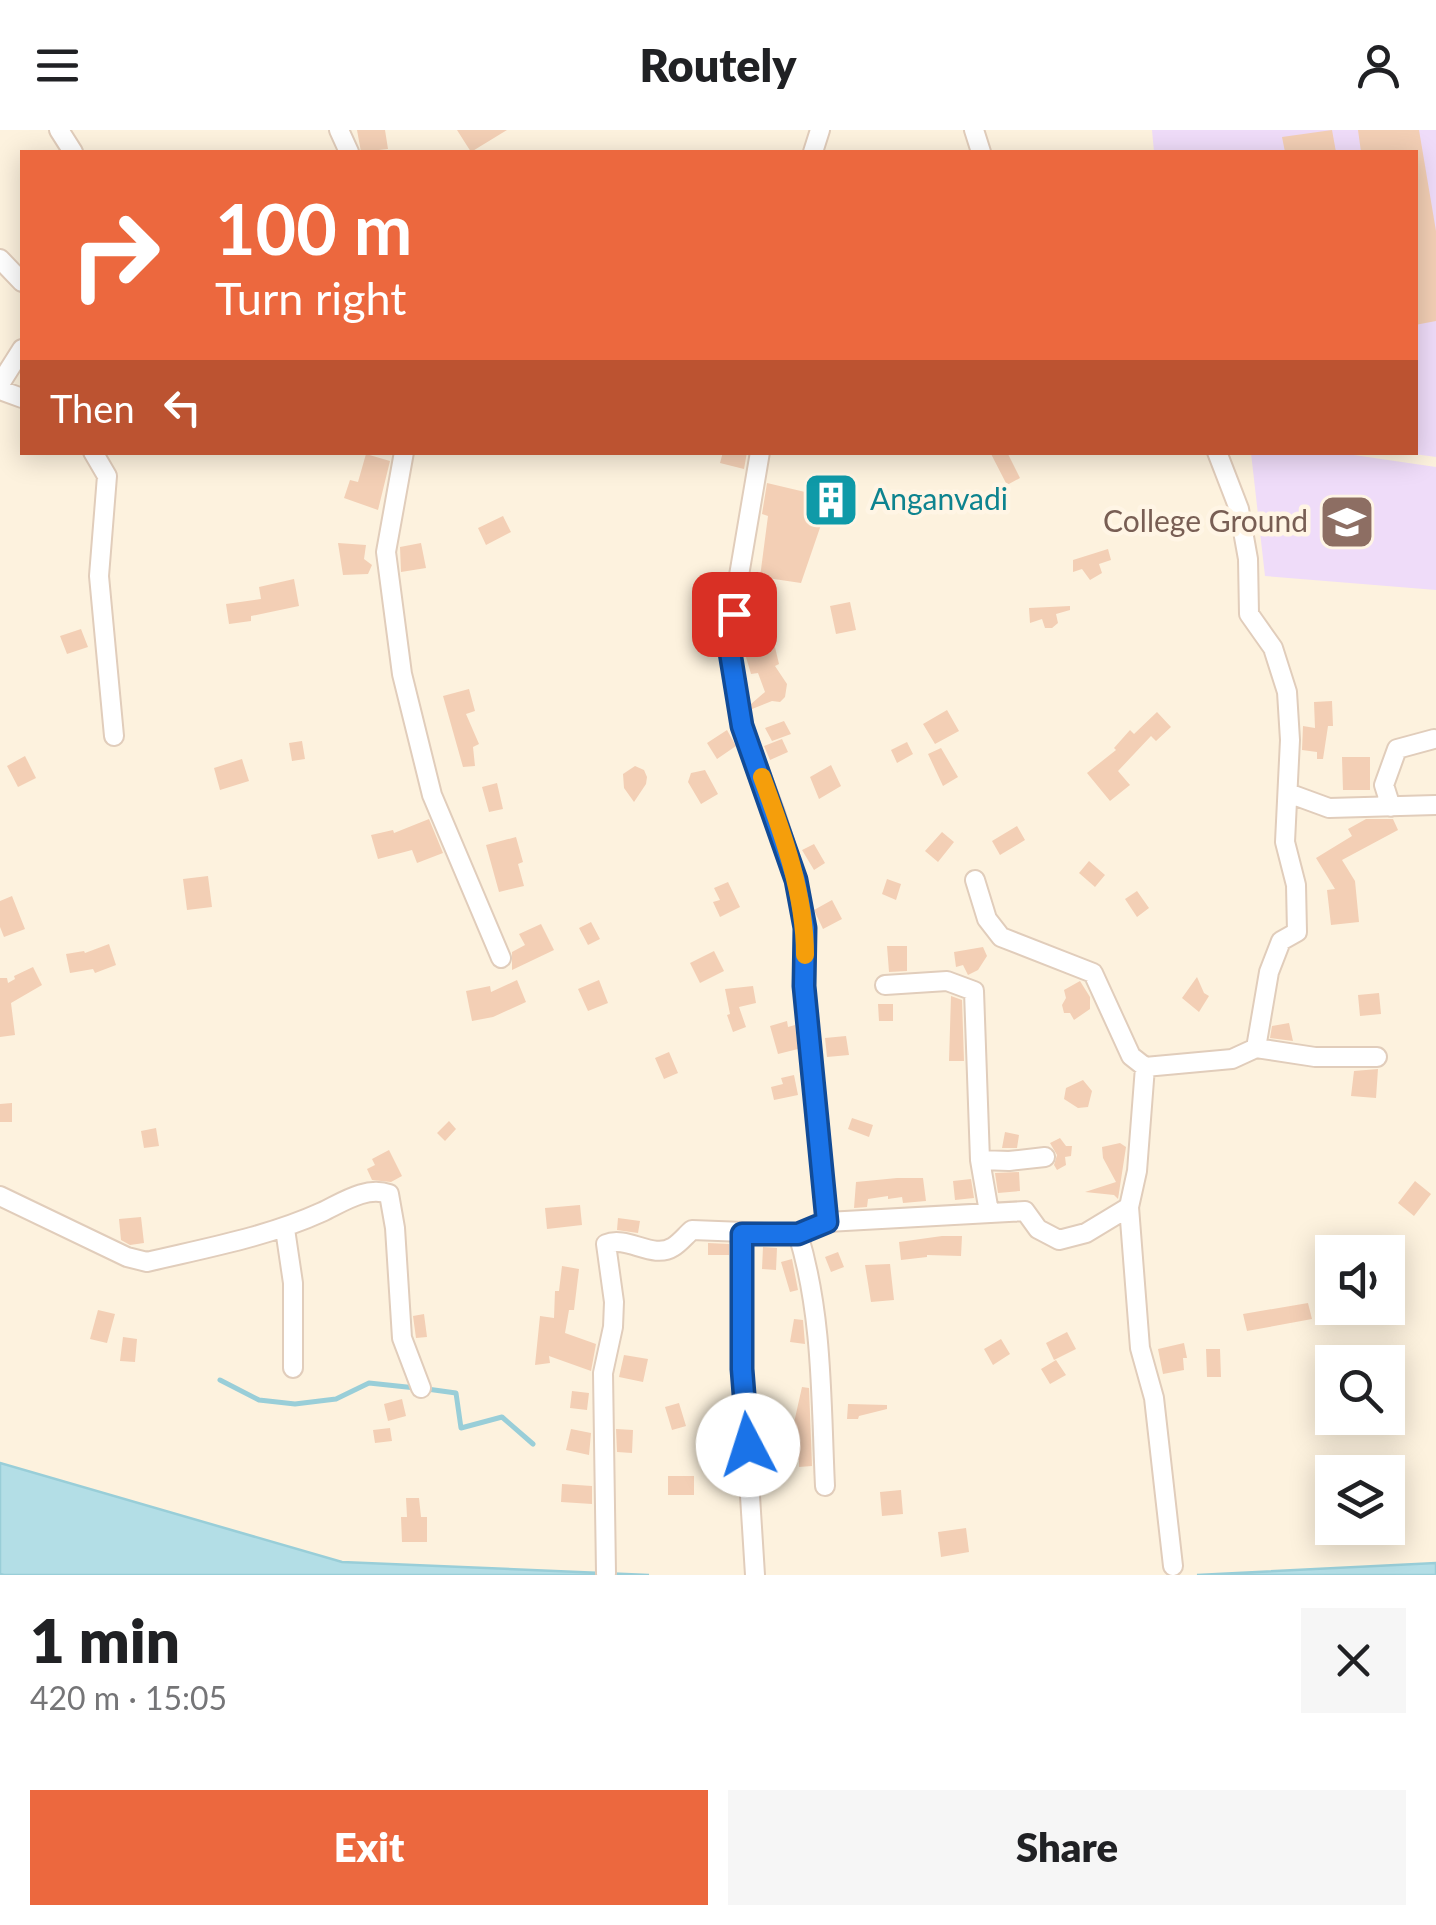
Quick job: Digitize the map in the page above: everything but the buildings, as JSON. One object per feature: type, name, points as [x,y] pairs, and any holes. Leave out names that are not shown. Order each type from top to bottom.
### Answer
[{"type":"street","points":[[0,259],[20,280]]},
{"type":"street","points":[[0,387],[20,352]]},
{"type":"street","points":[[95,455],[106,476],[99,576],[114,736]]},
{"type":"street","points":[[403,455],[386,552],[402,674],[432,794],[501,958]]},
{"type":"street","points":[[759,455],[728,640],[742,726],[796,880],[805,928],[804,986],[827,1222]]},
{"type":"street","points":[[1219,455],[1239,508],[1248,559],[1249,614],[1273,648],[1288,692],[1285,842],[1296,885],[1297,932],[1281,941],[1269,972],[1256,1048]]},
{"type":"street","points":[[1391,807],[1384,785],[1398,749],[1434,739]]},
{"type":"street","points":[[1288,793],[1329,808],[1436,805]]},
{"type":"street","points":[[975,880],[987,919],[1000,937],[1093,972],[1131,1056],[1146,1067],[1232,1059],[1256,1048],[1314,1056],[1377,1057]]},
{"type":"street","points":[[886,985],[947,981],[974,991],[980,1160],[989,1212]]},
{"type":"street","points":[[1146,1067],[1144,1114],[1129,1207],[1140,1348],[1154,1398],[1173,1566]]},
{"type":"street","points":[[980,1160],[1010,1162],[1045,1157]]},
{"type":"street","points":[[0,1196],[127,1257],[147,1262],[285,1229],[375,1190],[389,1194],[402,1338],[420,1388]]},
{"type":"street","points":[[606,1573],[603,1373],[614,1326],[614,1302],[606,1244],[614,1240],[662,1251],[672,1248],[692,1230],[798,1234],[827,1222],[1025,1211],[1038,1229],[1059,1240],[1086,1233],[1129,1207]]},
{"type":"street","points":[[285,1229],[293,1283],[293,1368]]},
{"type":"street","points":[[742,1234],[742,1369],[755,1575]]},
{"type":"street","points":[[798,1234],[807,1264],[819,1345],[825,1486]]},
{"type":"shaded area","points":[[1152,130],[1436,130],[1436,457],[1418,455],[1418,150],[1154,150]]},
{"type":"shaded area","name":"College Ground","points":[[1251,455],[1354,455],[1436,467],[1436,590],[1265,576]]},
{"type":"water","points":[[0,1463],[342,1562],[649,1575],[4,1575],[0,1574]]},
{"type":"water","points":[[1436,1563],[1436,1575],[1197,1575]]},
{"type":"waterway","points":[[220,1380],[259,1400],[295,1404],[336,1399],[369,1383],[416,1388]]},
{"type":"waterway","points":[[427,1389],[456,1393],[461,1428],[502,1417],[533,1444]]},
{"type":"slow traffic","points":[[762,777],[796,880],[805,928],[805,955]]},
{"type":"place","name":"Anganvadi","points":[[831,500]]},
{"type":"place","name":"College Ground","points":[[1347,522]]},
{"type":"route","points":[[734,614],[728,640],[742,726],[796,880],[805,928],[804,986],[827,1222],[798,1234],[742,1234],[742,1369],[748,1445]]}]
